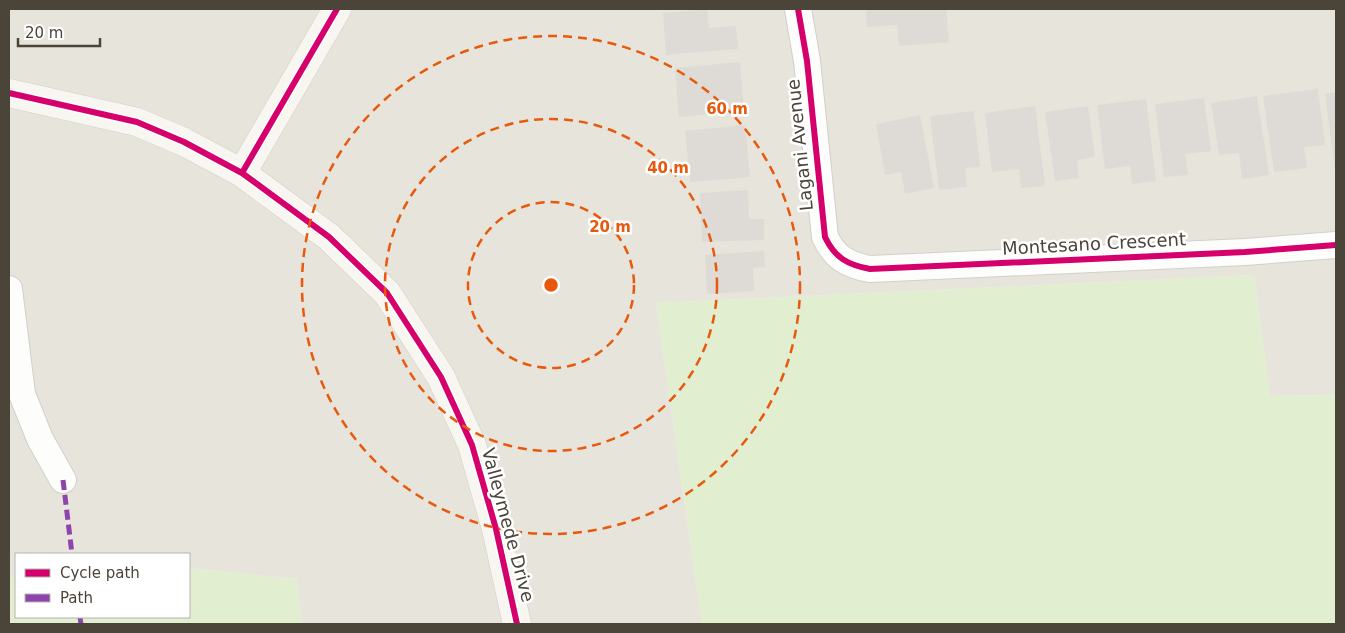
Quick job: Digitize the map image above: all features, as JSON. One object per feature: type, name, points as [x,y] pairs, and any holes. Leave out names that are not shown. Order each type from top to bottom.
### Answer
[{"type":"street","points":[[242,173],[337,9]]},
{"type":"street","name":"Lagani Avenue","points":[[798,9],[807,61],[825,237],[831,250],[842,260],[854,266]]},
{"type":"street","name":"Valleymede Drive","points":[[9,93],[137,122],[184,142],[242,173],[329,237],[387,293],[441,377],[472,445],[496,529],[517,624]]},
{"type":"street","name":"Montesano Crescent","points":[[854,266],[870,269],[1245,252],[1336,245]]},
{"type":"street","points":[[9,289],[22,394],[40,439],[63,480]]},
{"type":"shaded area","points":[[9,9],[1336,9],[1336,395],[1270,396],[1254,275],[656,303],[702,624],[302,624],[296,579],[190,568],[190,553],[15,553],[15,577],[9,577]]},
{"type":"green space","points":[[1254,275],[1270,396],[1336,395],[1336,624],[702,624],[656,303]]},
{"type":"green space","points":[[190,568],[296,579],[302,624],[9,624],[9,577],[15,577],[15,618],[190,618]]},
{"type":"building","points":[[707,9],[709,28],[736,26],[738,49],[666,55],[663,13]]},
{"type":"building","points":[[866,9],[946,9],[949,42],[899,46],[897,25],[867,27]]},
{"type":"building","points":[[740,62],[744,111],[679,117],[675,68]]},
{"type":"building","points":[[1318,89],[1325,145],[1304,147],[1307,168],[1274,172],[1263,96]]},
{"type":"building","points":[[1336,92],[1336,171],[1335,171],[1325,94]]},
{"type":"building","points":[[1257,96],[1269,175],[1242,179],[1239,153],[1219,155],[1211,103]]},
{"type":"building","points":[[1204,98],[1211,151],[1185,154],[1188,175],[1164,177],[1155,104]]},
{"type":"building","points":[[1146,99],[1156,181],[1132,184],[1130,166],[1105,169],[1097,105]]},
{"type":"building","points":[[1035,106],[1045,186],[1021,188],[1019,169],[992,172],[985,113]]},
{"type":"building","points":[[1088,106],[1095,157],[1077,160],[1079,178],[1055,181],[1045,112]]},
{"type":"building","points":[[974,111],[980,167],[965,168],[967,187],[939,190],[930,116]]},
{"type":"building","points":[[920,115],[934,188],[905,194],[901,172],[885,175],[876,124]]},
{"type":"building","points":[[745,125],[750,177],[690,182],[685,131]]},
{"type":"building","points":[[748,190],[749,219],[764,219],[764,240],[702,242],[700,193]]},
{"type":"building","points":[[764,251],[765,267],[753,268],[754,291],[707,294],[705,255]]},
{"type":"marked path","points":[[63,480],[72,553]]},
{"type":"marked path","points":[[80,618],[81,624]]},
{"type":"cycle path","points":[[242,173],[337,9]]},
{"type":"cycle path","points":[[798,9],[807,61],[825,237],[833,250],[849,263],[870,269],[1245,252],[1336,245]]},
{"type":"cycle path","points":[[9,93],[137,122],[184,142],[242,173],[329,237],[387,293],[441,377],[472,445],[496,529],[517,624]]}]
